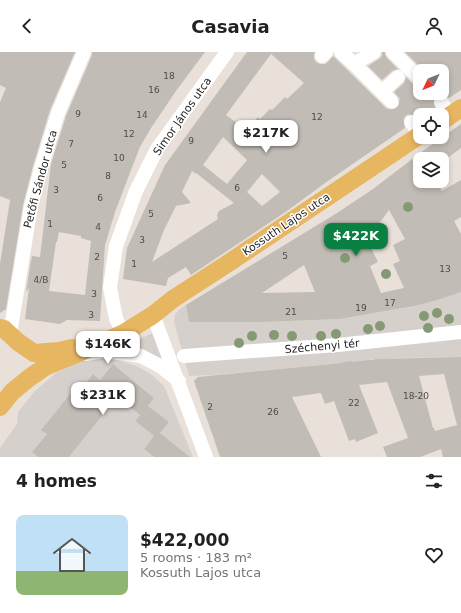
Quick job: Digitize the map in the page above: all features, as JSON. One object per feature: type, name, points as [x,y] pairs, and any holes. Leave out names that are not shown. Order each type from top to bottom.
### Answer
[{"type":"main road","name":"Kossuth Lajos utca","points":[[118,331],[154,315],[173,299],[227,264],[413,130]]},
{"type":"main road","points":[[9,335],[34,353],[59,351],[88,343],[118,331]]},
{"type":"main road","points":[[0,407],[12,392],[45,367],[74,355],[118,331]]},
{"type":"main road","points":[[9,335],[29,378]]},
{"type":"street","name":"Petőfi Sándor utca","points":[[9,335],[31,206],[41,168],[58,113],[84,52]]},
{"type":"street","name":"Simor János utca","points":[[118,331],[110,287],[116,246],[136,190],[157,149],[227,52]]},
{"type":"street","points":[[341,52],[387,97],[403,71]]},
{"type":"street","points":[[354,64],[374,52]]},
{"type":"street","points":[[393,52],[403,71],[413,76]]},
{"type":"street","points":[[154,315],[206,457]]},
{"type":"street","name":"Széchenyi tér","points":[[184,356],[338,345],[461,333]]},
{"type":"street","points":[[74,355],[104,351],[141,356],[160,366],[179,382]]},
{"type":"shaded area","points":[[461,292],[461,357],[397,358],[380,360],[370,359],[370,361],[351,361],[213,375],[189,376],[174,322],[175,315],[186,305],[189,322],[263,322],[340,319],[404,308]]},
{"type":"shaded area","points":[[153,333],[164,362],[142,351],[125,346]]},
{"type":"shaded area","points":[[103,356],[137,366],[152,375],[164,386],[193,457],[180,457],[184,452],[160,433],[168,422],[148,406],[154,398],[113,364],[100,380],[93,374],[79,391],[75,388],[42,429],[47,434],[32,452],[38,457],[0,457],[0,448],[17,424],[18,412],[35,391],[56,373],[83,360]]},
{"type":"shaded area","points":[[117,397],[140,415],[135,421],[154,436],[144,449],[154,457],[69,457]]},
{"type":"building","points":[[0,52],[75,52],[50,110],[33,166],[23,205],[6,309],[0,313],[0,264],[10,200],[0,196],[0,102],[6,88],[0,85]]},
{"type":"building","points":[[92,52],[205,52],[151,128],[140,147],[131,170],[115,212],[105,245],[100,321],[67,320],[60,324],[25,319],[29,288],[26,292],[32,256],[40,257],[51,164],[66,116]],"holes":[[[59,232],[81,236],[81,238],[91,241],[85,295],[49,291],[56,242]]]},
{"type":"building","points":[[247,52],[315,52],[314,59],[320,64],[325,64],[333,56],[386,108],[390,110],[395,110],[400,105],[400,99],[394,92],[404,83],[406,77],[413,84],[413,100],[434,100],[435,108],[413,108],[413,114],[407,115],[404,118],[403,122],[405,128],[287,211],[191,275],[186,267],[168,278],[166,286],[123,279],[127,248],[165,165]],"holes":[[[271,54],[304,83],[287,99],[285,97],[260,119],[258,117],[246,130],[226,115]],[[223,137],[247,160],[227,184],[203,165]],[[192,171],[234,203],[219,211],[217,215],[218,219],[152,262],[164,230],[176,206],[191,203],[182,192]],[[262,174],[280,192],[262,206],[247,192]]]},
{"type":"building","points":[[382,52],[385,52],[387,58],[398,69],[392,71],[382,80],[368,66],[382,56]]},
{"type":"building","points":[[405,52],[461,52],[461,90],[449,98],[449,64],[417,64]]},
{"type":"building","points":[[461,124],[461,148],[449,157],[449,152],[421,152],[433,144],[449,144],[449,132]]},
{"type":"building","points":[[413,158],[413,188],[440,188],[442,191],[461,180],[461,217],[454,221],[461,234],[461,292],[414,306],[340,319],[263,322],[189,322],[186,305],[337,213],[373,189]],"holes":[[[389,210],[405,239],[393,245],[400,261],[393,264],[404,288],[381,293],[370,266],[378,262],[367,240]],[[304,265],[315,292],[262,293]]]},
{"type":"building","points":[[461,357],[461,457],[443,457],[441,449],[420,457],[387,457],[383,447],[408,438],[387,382],[359,385],[378,433],[356,442],[355,439],[349,441],[334,401],[325,404],[321,393],[292,397],[321,457],[220,457],[194,381],[198,377],[378,359]],"holes":[[[444,374],[457,425],[435,431],[419,376]]]},
{"type":"building","points":[[113,364],[154,398],[148,406],[169,422],[160,433],[190,457],[154,457],[144,449],[154,436],[135,421],[140,415],[117,397],[69,457],[38,457],[32,452],[47,434],[41,430],[75,388],[79,391],[93,374],[100,380]]},
{"type":"tunnel","points":[[392,102],[411,122]]}]
